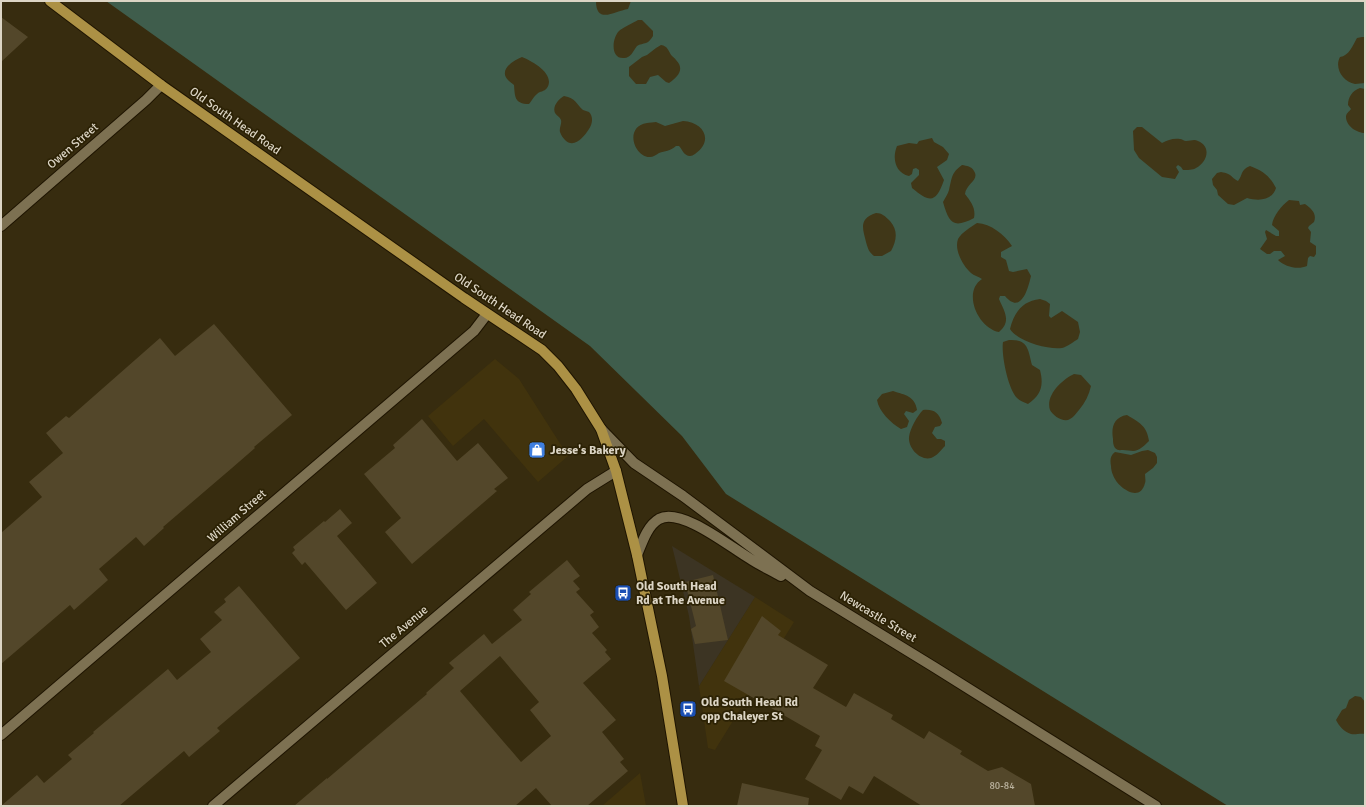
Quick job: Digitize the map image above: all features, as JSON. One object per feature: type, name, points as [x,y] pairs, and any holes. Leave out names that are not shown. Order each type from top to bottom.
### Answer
[{"type":"main road","name":"Old South Head Road","points":[[50,1],[161,85],[486,314],[542,350],[558,366],[576,389],[601,430],[616,471],[637,555],[662,676],[683,806]]},
{"type":"street","name":"Owen Street","points":[[1,226],[161,85]]},
{"type":"street","name":"William Street","points":[[1,735],[474,331],[486,314]]},
{"type":"street","name":"Newcastle Street","points":[[601,430],[634,463],[683,496],[810,591],[1156,806]]},
{"type":"street","name":"The Avenue","points":[[212,806],[587,489],[616,471]]},
{"type":"street","points":[[637,555],[648,530],[659,520],[669,516],[694,523],[749,558],[810,591]]},
{"type":"shaded area","points":[[495,359],[519,379],[568,456],[538,482],[484,419],[453,446],[428,416]]},
{"type":"shaded area","points":[[672,546],[755,597],[699,686],[689,616]]},
{"type":"shaded area","points":[[755,597],[794,622],[715,750],[708,748],[699,686]]},
{"type":"shaded area","points":[[640,773],[646,806],[602,806]]},
{"type":"green space","points":[[106,1],[1365,1],[1365,806],[1228,806],[726,494],[682,436],[590,346]]},
{"type":"sand","points":[[596,1],[631,1],[628,9],[603,15],[599,13]]},
{"type":"sand","points":[[638,20],[642,20],[653,31],[653,36],[647,43],[637,46],[628,57],[619,57],[614,52],[614,43],[617,34],[620,30]]},
{"type":"sand","points":[[1365,37],[1365,83],[1355,84],[1343,77],[1339,70],[1338,61],[1340,57],[1346,55],[1357,38]]},
{"type":"sand","points":[[661,45],[667,48],[679,63],[680,70],[678,75],[669,83],[658,75],[650,77],[646,84],[636,84],[629,76],[629,67]]},
{"type":"sand","points":[[522,57],[542,69],[546,73],[549,83],[547,88],[538,93],[529,104],[520,103],[516,99],[514,85],[506,77],[505,73],[506,69],[511,63]]},
{"type":"sand","points":[[1360,88],[1365,89],[1365,133],[1359,132],[1352,128],[1346,120],[1347,114],[1351,109],[1348,105],[1349,99],[1355,91]]},
{"type":"sand","points":[[564,96],[573,100],[583,110],[589,112],[592,116],[592,123],[587,132],[575,143],[565,140],[560,133],[561,120],[554,110],[556,103]]},
{"type":"sand","points":[[683,121],[696,125],[701,128],[704,133],[704,144],[695,154],[688,156],[679,146],[676,146],[670,150],[650,157],[640,153],[636,148],[633,136],[635,130],[640,126],[647,123],[656,122],[665,126]]},
{"type":"sand","points":[[1137,127],[1142,127],[1162,143],[1175,139],[1198,141],[1205,147],[1205,158],[1200,165],[1190,170],[1183,170],[1178,165],[1176,167],[1179,172],[1175,179],[1162,177],[1139,158],[1134,150],[1133,131]]},
{"type":"sand","points":[[932,138],[934,142],[943,147],[949,154],[947,160],[937,167],[944,180],[941,188],[935,197],[928,198],[912,188],[911,183],[919,175],[919,170],[916,168],[913,169],[912,174],[909,176],[904,174],[896,164],[895,155],[897,146],[909,143],[917,144],[919,141]]},
{"type":"sand","points":[[962,165],[972,168],[975,174],[974,180],[968,187],[965,194],[972,205],[974,218],[957,223],[953,222],[947,215],[943,202],[949,192],[954,173]]},
{"type":"sand","points":[[1250,166],[1269,177],[1276,188],[1274,192],[1268,198],[1256,200],[1247,198],[1234,205],[1228,204],[1218,195],[1212,179],[1217,173],[1221,172],[1230,175],[1238,181],[1243,171]]},
{"type":"sand","points":[[1289,200],[1299,201],[1300,205],[1305,204],[1312,210],[1315,217],[1314,222],[1308,228],[1311,232],[1310,242],[1316,246],[1316,254],[1314,257],[1310,256],[1308,258],[1307,266],[1300,268],[1292,267],[1278,260],[1285,256],[1281,251],[1274,251],[1267,254],[1260,249],[1267,239],[1265,232],[1266,230],[1276,236],[1279,236],[1279,231],[1272,225],[1278,211]]},
{"type":"sand","points":[[876,213],[882,214],[893,224],[896,235],[891,251],[882,256],[874,256],[870,252],[863,229],[866,218]]},
{"type":"sand","points":[[977,223],[987,225],[997,230],[1012,246],[1001,252],[1001,257],[1006,260],[1009,271],[1013,272],[1027,269],[1031,276],[1026,293],[1019,301],[1015,303],[1005,296],[1000,296],[999,299],[1005,312],[1006,320],[1003,328],[999,332],[991,329],[979,317],[975,309],[973,292],[976,285],[982,279],[972,274],[968,270],[958,253],[958,239]]},
{"type":"sand","points":[[1040,299],[1050,304],[1049,316],[1051,318],[1062,311],[1078,322],[1080,332],[1078,339],[1062,348],[1049,348],[1026,341],[1010,329],[1014,318],[1024,305],[1028,302]]},
{"type":"sand","points":[[1009,340],[1024,343],[1028,350],[1032,365],[1040,370],[1042,381],[1039,394],[1028,404],[1017,398],[1008,379],[1004,363],[1003,342]]},
{"type":"sand","points":[[1074,374],[1081,375],[1091,386],[1085,402],[1074,416],[1068,420],[1065,420],[1056,417],[1051,412],[1049,404],[1052,393],[1056,388]]},
{"type":"sand","points":[[893,391],[909,397],[916,405],[917,410],[913,413],[906,411],[904,414],[909,421],[907,427],[901,429],[886,417],[880,409],[877,400],[882,394]]},
{"type":"sand","points":[[923,410],[933,411],[939,416],[942,423],[940,426],[935,427],[932,433],[937,439],[945,441],[945,446],[931,458],[923,458],[919,456],[910,445],[909,441],[912,427]]},
{"type":"sand","points":[[1127,415],[1136,420],[1145,428],[1148,436],[1149,441],[1142,448],[1135,451],[1118,450],[1113,445],[1112,435],[1114,423],[1119,418]]},
{"type":"sand","points":[[1148,450],[1155,453],[1157,463],[1145,474],[1145,482],[1142,489],[1134,493],[1124,488],[1115,480],[1111,470],[1111,457],[1115,452],[1131,455]]},
{"type":"sand","points":[[1355,696],[1361,697],[1365,702],[1365,734],[1348,733],[1336,720],[1342,710],[1346,708],[1349,700]]},
{"type":"building","points":[[1,17],[28,37],[1,62]]},
{"type":"building","points":[[214,324],[292,415],[163,527],[164,528],[144,546],[136,537],[99,569],[108,580],[74,610],[70,605],[1,664],[1,533],[42,497],[29,482],[63,453],[46,433],[66,416],[69,418],[160,338],[175,356]]},
{"type":"building","points":[[422,419],[457,461],[478,443],[508,478],[494,489],[497,491],[412,564],[385,532],[401,518],[364,474],[395,448],[393,445]]},
{"type":"building","points":[[340,509],[352,523],[337,536],[377,583],[346,610],[305,562],[302,565],[292,553],[295,550],[293,547]]},
{"type":"building","points":[[567,560],[580,576],[573,581],[580,589],[576,592],[594,612],[590,615],[599,627],[592,633],[607,650],[605,652],[611,659],[583,683],[616,720],[602,732],[624,759],[620,762],[628,771],[587,806],[552,806],[536,788],[515,806],[294,806],[427,694],[426,693],[454,668],[449,663],[484,634],[492,644],[522,620],[513,610],[531,594],[529,592]],"holes":[[[500,656],[539,702],[530,710],[551,736],[521,762],[460,691]]]},
{"type":"building","points":[[713,575],[728,640],[695,644],[691,629],[696,626],[685,582]]},
{"type":"building","points":[[239,586],[300,658],[217,728],[220,731],[189,757],[184,751],[119,806],[1,806],[37,775],[44,783],[72,759],[68,755],[94,733],[93,732],[168,669],[177,680],[211,652],[200,639],[222,620],[214,612],[226,602],[224,599]]},
{"type":"building","points":[[762,616],[781,631],[778,635],[828,665],[813,688],[846,707],[854,693],[893,715],[891,719],[924,739],[929,731],[962,751],[960,754],[988,771],[1002,767],[1031,784],[1035,806],[922,806],[874,776],[863,794],[849,786],[841,800],[805,779],[822,750],[815,746],[820,736],[724,681]]},
{"type":"building","points":[[742,783],[809,798],[808,806],[737,806]]},
{"type":"place","name":"Jesse's Bakery","points":[[537,450]]},
{"type":"place","name":"Old South Head Rd at The Avenue","points":[[623,593]]},
{"type":"place","name":"Old South Head Rd opp Chaleyer St","points":[[688,709]]}]
